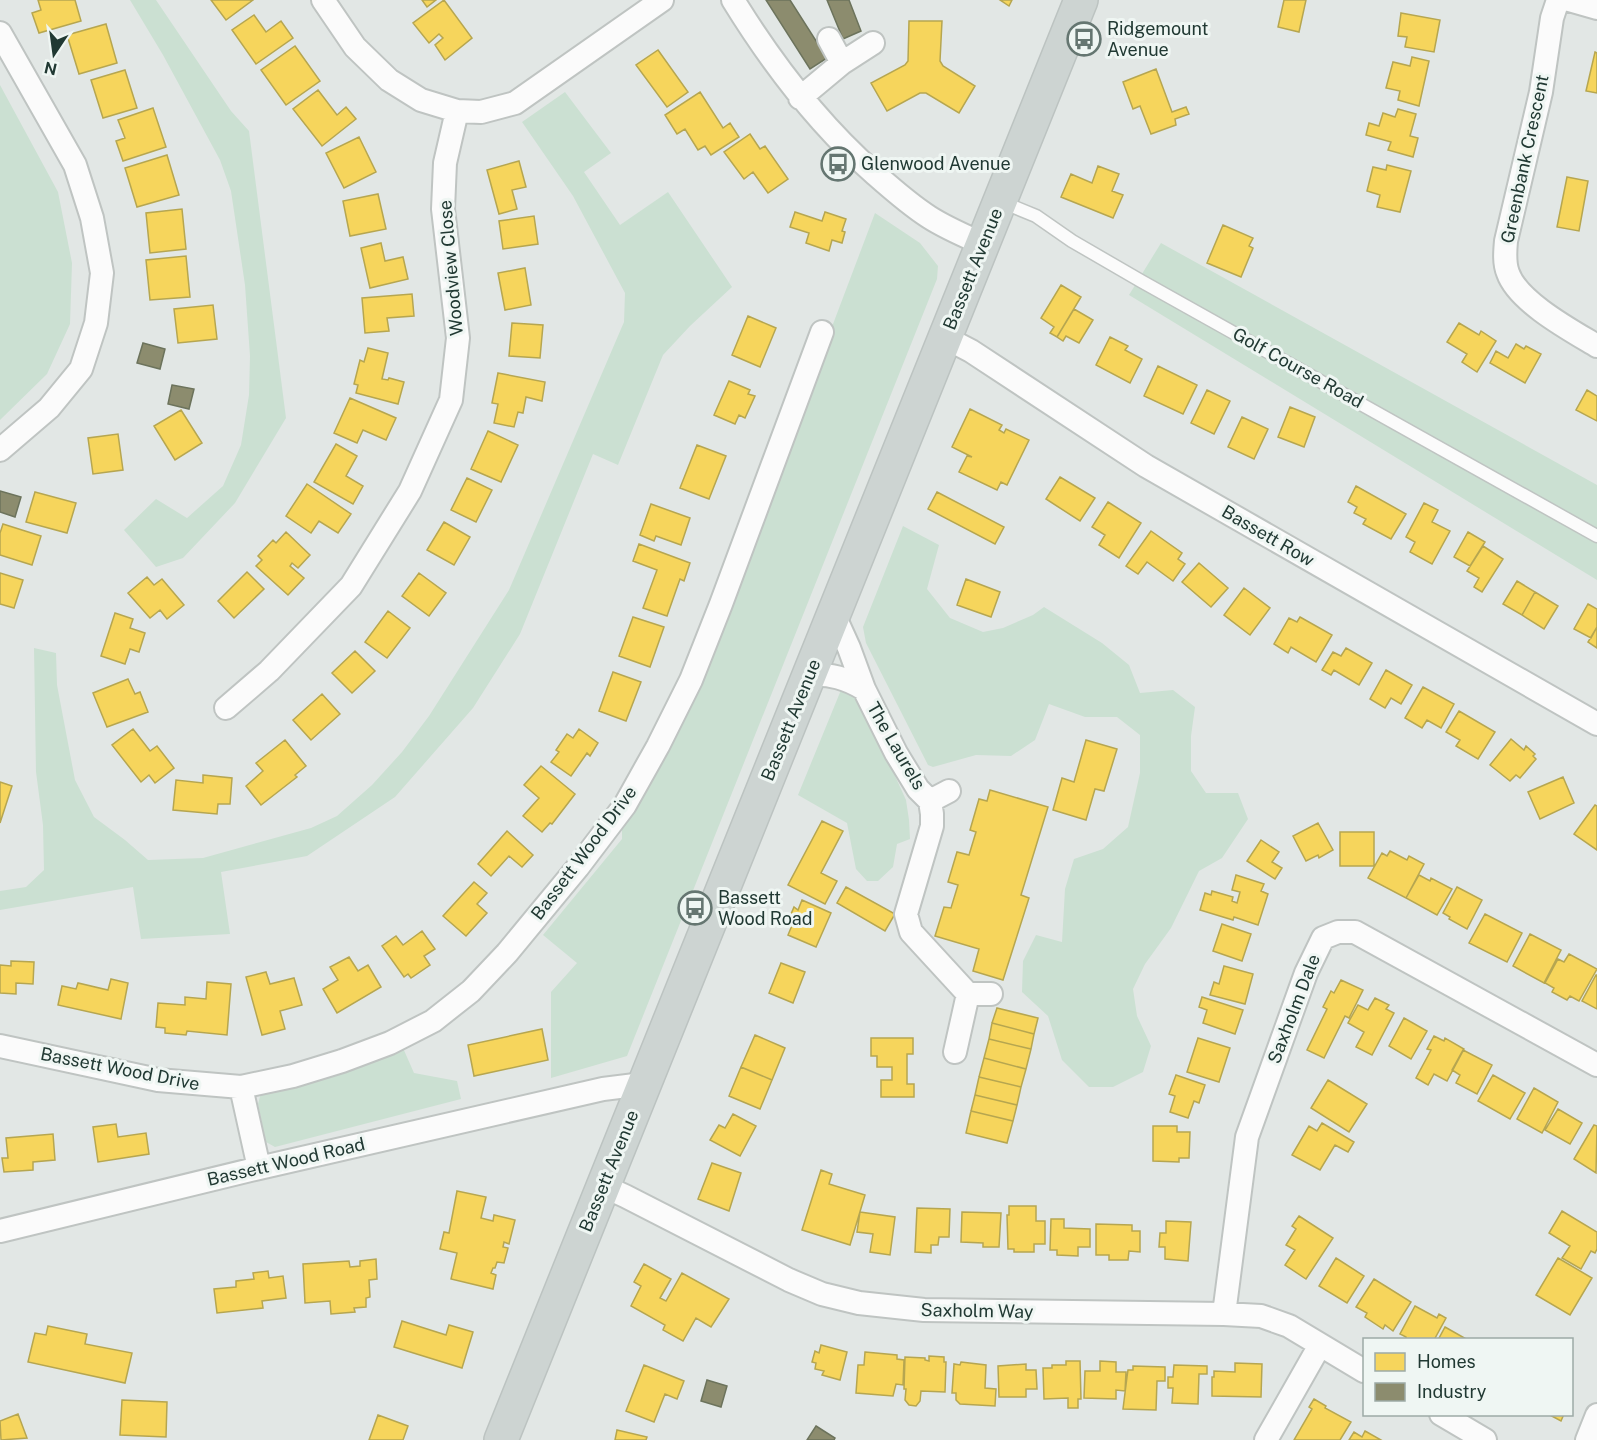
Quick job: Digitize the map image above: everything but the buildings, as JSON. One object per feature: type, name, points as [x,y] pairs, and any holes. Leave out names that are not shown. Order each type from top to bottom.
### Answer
[{"type":"main road","name":"Bassett Avenue","points":[[501,1440],[1081,0]]},
{"type":"street","points":[[323,0],[355,47],[388,80],[421,100],[457,111],[481,112],[515,103],[662,0]]},
{"type":"street","points":[[733,0],[758,41],[800,98],[852,154],[928,217],[983,244]]},
{"type":"street","name":"Greenbank Crescent","points":[[1558,0],[1552,18],[1541,92],[1506,241],[1505,258],[1509,276],[1542,313],[1597,346]]},
{"type":"street","points":[[1569,0],[1597,8]]},
{"type":"street","points":[[0,33],[75,165],[92,218],[102,273],[96,323],[81,369],[49,408],[0,450]]},
{"type":"street","points":[[829,39],[842,63]]},
{"type":"street","points":[[800,98],[842,63],[873,43]]},
{"type":"street","name":"Woodview Close","points":[[226,708],[269,671],[351,586],[410,491],[451,400],[458,338],[443,208],[445,163],[457,111]]},
{"type":"street","name":"Bassett Wood Drive","points":[[0,1046],[159,1080],[241,1087],[293,1076],[390,1043],[434,1022],[471,991],[507,953],[578,867],[625,805],[674,715],[691,680],[721,604],[822,333]]},
{"type":"street","name":"Bassett Row","points":[[946,338],[971,351],[1146,466],[1597,724]]},
{"type":"street","name":"The Laurels","points":[[834,615],[864,689],[896,753],[918,789],[939,796],[932,814],[932,826],[906,914],[911,932],[968,994]]},
{"type":"street","name":"The Laurels","points":[[810,675],[839,676],[864,689]]},
{"type":"street","name":"Saxholm Dale","points":[[1224,1314],[1246,1137],[1306,974],[1323,938],[1338,932],[1355,932],[1597,1065]]},
{"type":"street","points":[[955,1052],[968,994],[991,994]]},
{"type":"street","name":"Bassett Wood Road","points":[[0,1231],[259,1168],[603,1089],[643,1084]]},
{"type":"street","points":[[241,1087],[259,1168]]},
{"type":"street","name":"Saxholm Way","points":[[603,1186],[789,1280],[822,1294],[859,1303],[924,1310],[1261,1316],[1289,1326],[1363,1370]]},
{"type":"street","points":[[1266,1440],[1320,1345]]},
{"type":"street","points":[[1587,1440],[1597,1415]]},
{"type":"street","points":[[1444,1416],[1485,1440]]},
{"type":"lane","name":"Golf Course Road","points":[[1000,201],[1036,216],[1072,241],[1141,281],[1597,536]]},
{"type":"green space","points":[[130,0],[156,0],[231,111],[249,131],[286,418],[235,503],[183,558],[156,567],[124,530],[156,499],[187,518],[223,486],[241,445],[249,395],[250,356],[245,285],[231,191],[220,160]]},
{"type":"green space","points":[[0,85],[58,192],[72,263],[70,324],[47,374],[0,420]]},
{"type":"green space","points":[[565,92],[611,153],[584,172],[620,225],[668,192],[732,287],[663,355],[618,465],[593,454],[520,634],[473,708],[395,797],[307,856],[221,872],[230,934],[141,939],[133,887],[0,910],[0,891],[26,887],[44,870],[43,825],[36,772],[34,648],[56,653],[57,685],[75,780],[94,817],[148,860],[203,858],[311,828],[337,816],[372,785],[402,752],[429,716],[509,590],[624,322],[625,293],[573,196],[522,122]]},
{"type":"green space","points":[[875,213],[920,243],[938,266],[937,279],[627,1056],[551,1078],[551,992],[577,963],[543,935],[622,839],[622,823],[692,697]]},
{"type":"green space","points":[[1161,243],[1597,485],[1597,580],[1129,295]]},
{"type":"green space","points":[[903,526],[939,545],[927,589],[950,618],[983,632],[1003,628],[1033,615],[1044,607],[1102,643],[1129,665],[1140,693],[1173,690],[1195,707],[1191,736],[1191,771],[1206,793],[1238,793],[1248,819],[1222,858],[1199,871],[1171,928],[1145,964],[1133,989],[1137,1016],[1151,1046],[1143,1072],[1113,1087],[1089,1087],[1062,1060],[1048,1016],[1022,992],[1023,961],[1036,935],[1062,942],[1065,889],[1074,859],[1103,849],[1128,827],[1140,773],[1140,735],[1117,717],[1085,717],[1049,704],[1035,740],[1011,756],[976,755],[933,767],[928,765],[866,643],[863,627]]},
{"type":"green space","points":[[841,690],[848,691],[860,699],[906,800],[910,839],[897,844],[893,867],[878,881],[867,881],[856,869],[847,823],[798,795]]},
{"type":"green space","points":[[403,1048],[414,1073],[457,1081],[461,1099],[275,1147],[266,1142],[258,1104],[261,1093]]},
{"type":"place","name":"Ridgemount Avenue","points":[[1084,39]]},
{"type":"place","name":"Glenwood Avenue","points":[[838,164]]},
{"type":"place","name":"Bassett Wood Road","points":[[695,908]]}]
